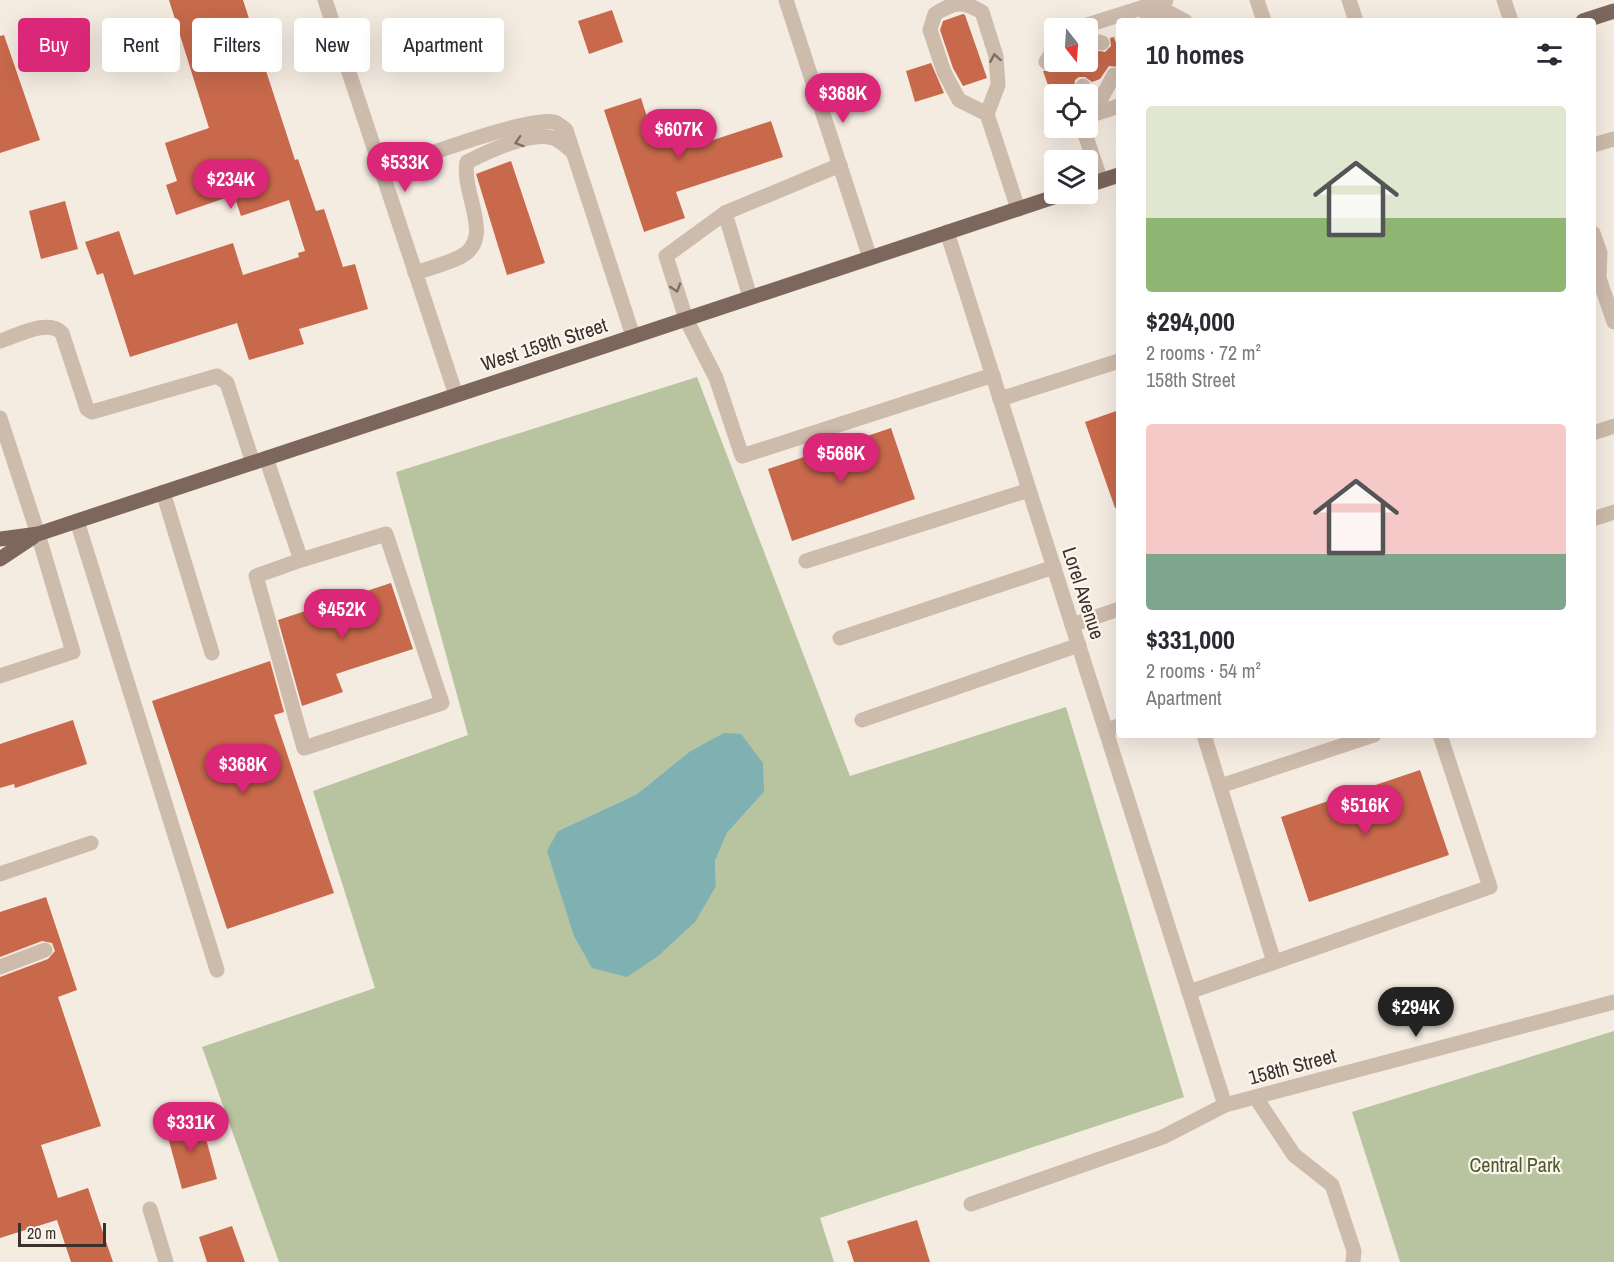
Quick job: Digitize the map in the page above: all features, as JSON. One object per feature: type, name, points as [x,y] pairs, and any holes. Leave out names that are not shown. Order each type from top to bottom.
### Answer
[{"type":"main road","points":[[1592,18],[1614,11]]},
{"type":"main road","points":[[1098,182],[1116,176]]},
{"type":"main road","name":"West 159th Street","points":[[0,539],[38,534],[1044,200]]},
{"type":"main road","name":"West 159th Street","points":[[0,559],[38,534]]},
{"type":"street","points":[[325,0],[456,395]]},
{"type":"street","points":[[786,0],[870,258]]},
{"type":"street","points":[[1257,0],[1263,18]]},
{"type":"street","points":[[1504,0],[1510,18]]},
{"type":"street","points":[[1354,1],[1356,18]]},
{"type":"street","points":[[1148,18],[1160,2]]},
{"type":"street","points":[[1158,18],[1160,2]]},
{"type":"street","points":[[1160,2],[1181,18]]},
{"type":"street","points":[[1098,22],[1160,2]]},
{"type":"street","points":[[987,114],[958,100],[944,72],[930,30],[935,14],[950,5],[967,3],[982,12],[996,56],[998,85],[987,114],[1017,209]]},
{"type":"street","points":[[1098,92],[1114,75]]},
{"type":"street","points":[[1098,105],[1116,106]]},
{"type":"street","points":[[380,171],[536,123],[555,122],[566,130],[633,336]]},
{"type":"street","points":[[415,273],[459,258],[471,250],[476,243],[478,226],[464,176],[467,162],[492,150],[533,137],[553,138],[573,151]]},
{"type":"street","points":[[1596,144],[1614,139]]},
{"type":"street","points":[[840,165],[725,213],[666,256],[686,319],[716,378],[742,456],[993,375]]},
{"type":"street","points":[[725,213],[750,297]]},
{"type":"street","name":"Lorel Avenue","points":[[947,232],[1078,645],[1112,728],[1189,992],[1225,1105]]},
{"type":"street","points":[[1596,242],[1600,253],[1596,275],[1614,321]]},
{"type":"street","points":[[0,341],[48,326],[57,327],[62,333],[87,409],[92,412],[217,376],[223,378],[301,560]]},
{"type":"street","points":[[1000,399],[1116,362]]},
{"type":"street","points":[[0,418],[3,439],[38,534],[73,652],[0,676]]},
{"type":"street","points":[[1596,432],[1614,426]]},
{"type":"street","points":[[806,561],[1029,490]]},
{"type":"street","points":[[163,492],[212,653]]},
{"type":"street","points":[[1596,518],[1614,512]]},
{"type":"street","points":[[77,521],[217,970]]},
{"type":"street","points":[[386,534],[442,703],[304,748],[256,576],[301,560],[386,534]]},
{"type":"street","points":[[840,638],[1054,567]]},
{"type":"street","points":[[1072,625],[1116,610]]},
{"type":"street","points":[[862,720],[1078,645]]},
{"type":"street","points":[[1205,738],[1274,962]]},
{"type":"street","points":[[1220,786],[1365,738]]},
{"type":"street","points":[[1189,992],[1491,887],[1441,738]]},
{"type":"street","points":[[0,874],[91,843]]},
{"type":"street","points":[[0,967],[45,950]]},
{"type":"street","name":"158th Street","points":[[971,1204],[1163,1137],[1225,1105],[1614,1002]]},
{"type":"street","points":[[1256,1098],[1294,1155],[1332,1185],[1354,1251],[1353,1262]]},
{"type":"street","points":[[150,1209],[166,1262]]},
{"type":"green space","points":[[697,377],[850,776],[1066,707],[1184,1097],[820,1218],[834,1262],[279,1262],[202,1047],[375,988],[313,791],[468,735],[396,472]],"holes":[[[689,752],[764,792],[727,833],[715,861],[716,886],[558,831],[637,794]]]},
{"type":"green space","name":"Central Park","points":[[1614,1031],[1614,1262],[1400,1262],[1352,1112]]},
{"type":"water","points":[[724,733],[741,734],[763,763],[764,792],[727,833],[715,861],[716,886],[695,922],[658,956],[627,977],[592,968],[574,936],[547,851],[558,831],[637,794],[689,752]]},
{"type":"building","points":[[169,0],[243,0],[249,18],[192,18],[192,72],[266,72],[295,160],[298,159],[316,211],[324,209],[343,267],[355,264],[368,309],[299,329],[304,344],[249,360],[237,323],[130,357],[103,273],[97,275],[85,242],[119,231],[134,275],[233,243],[243,275],[299,257],[298,253],[305,251],[289,200],[241,216],[234,195],[176,215],[166,185],[177,181],[165,143],[209,128],[180,35],[180,18],[175,18]]},
{"type":"building","points":[[612,10],[623,42],[589,54],[578,21]]},
{"type":"building","points":[[963,14],[987,78],[963,86],[953,68],[940,30],[943,21]]},
{"type":"building","points":[[4,35],[40,140],[0,153],[0,36]]},
{"type":"building","points":[[1114,37],[1116,67],[1109,66],[1100,79],[1092,82],[1085,77],[1079,77],[1074,84],[1048,84],[1043,71],[1098,72],[1098,51],[1105,52],[1111,46],[1110,38]]},
{"type":"building","points":[[931,63],[944,93],[915,102],[906,71]]},
{"type":"building","points":[[641,98],[653,136],[688,125],[695,146],[771,121],[783,157],[676,192],[685,218],[644,232],[604,110]]},
{"type":"building","points":[[511,161],[545,263],[507,275],[476,174]]},
{"type":"building","points":[[65,201],[78,249],[41,259],[29,211]]},
{"type":"building","points":[[1116,411],[1116,508],[1115,508],[1085,422]]},
{"type":"building","points":[[891,428],[915,499],[792,541],[768,469]]},
{"type":"building","points":[[391,583],[413,649],[336,674],[343,692],[302,706],[278,620]]},
{"type":"building","points":[[270,661],[284,712],[274,715],[334,893],[227,929],[152,701]]},
{"type":"building","points":[[73,720],[87,764],[15,788],[14,784],[0,788],[0,744]]},
{"type":"building","points":[[1420,770],[1449,855],[1309,902],[1281,817]]},
{"type":"building","points":[[46,897],[77,990],[58,997],[101,1126],[41,1145],[58,1198],[88,1188],[113,1262],[71,1262],[57,1220],[0,1238],[0,977],[48,959],[55,951],[52,943],[42,941],[0,957],[0,912]]},
{"type":"building","points":[[200,1117],[217,1179],[182,1189],[165,1126]]},
{"type":"building","points":[[917,1220],[930,1262],[854,1262],[847,1241]]},
{"type":"building","points":[[232,1226],[245,1262],[207,1262],[199,1237]]}]
